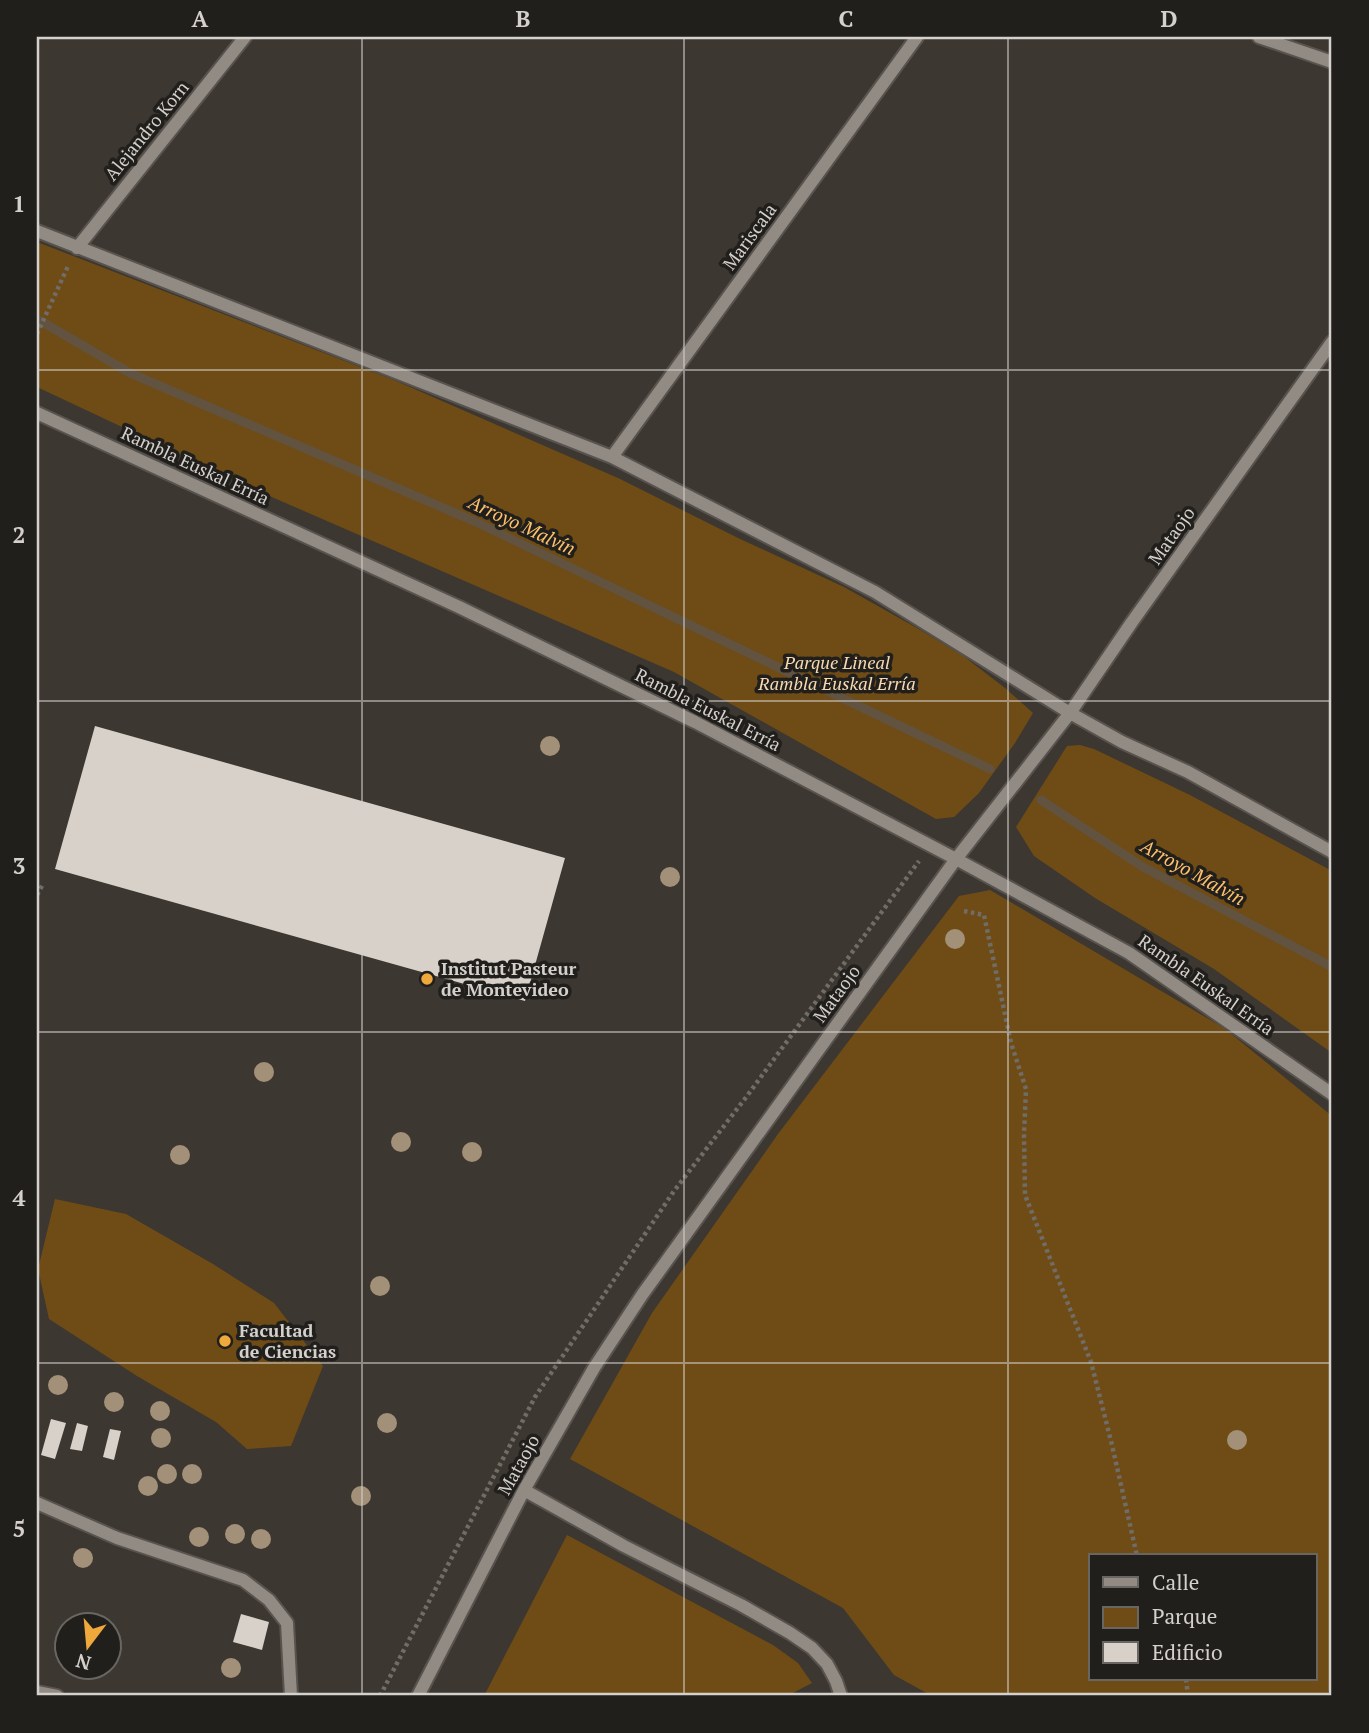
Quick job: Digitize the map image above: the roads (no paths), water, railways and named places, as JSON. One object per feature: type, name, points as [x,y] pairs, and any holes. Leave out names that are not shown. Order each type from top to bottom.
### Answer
[{"type":"street","name":"Alejandro Korn","points":[[77,248],[245,37]]},
{"type":"street","name":"Mariscala","points":[[612,457],[917,37]]},
{"type":"street","points":[[1259,37],[1332,62]]},
{"type":"street","points":[[37,231],[612,457],[875,592],[1070,713],[1188,772],[1332,852]]},
{"type":"street","name":"Mataojo","points":[[418,1696],[524,1490],[594,1368],[642,1295],[956,859],[1070,713],[1332,342]]},
{"type":"street","name":"Rambla Euskal Erría","points":[[37,413],[459,607],[695,722],[956,859],[1129,953],[1332,1094]]},
{"type":"street","points":[[524,1490],[790,1633],[812,1648],[827,1664],[841,1696]]},
{"type":"street","points":[[37,1503],[117,1538],[243,1580],[269,1600],[287,1623],[291,1696]]},
{"type":"street","points":[[37,1692],[57,1696]]},
{"type":"waterway","name":"Arroyo Malvín","points":[[37,319],[130,373],[476,522],[990,769]]},
{"type":"waterway","name":"Arroyo Malvín","points":[[1041,800],[1143,867],[1332,967]]},
{"type":"place","name":"Institut Pasteur de Montevideo","points":[[427,979]]},
{"type":"place","name":"Facultad de Ciencias","points":[[225,1341]]},
{"type":"park label","name":"Parque Lineal Rambla Euskal Erría","points":[[837,673]]}]
